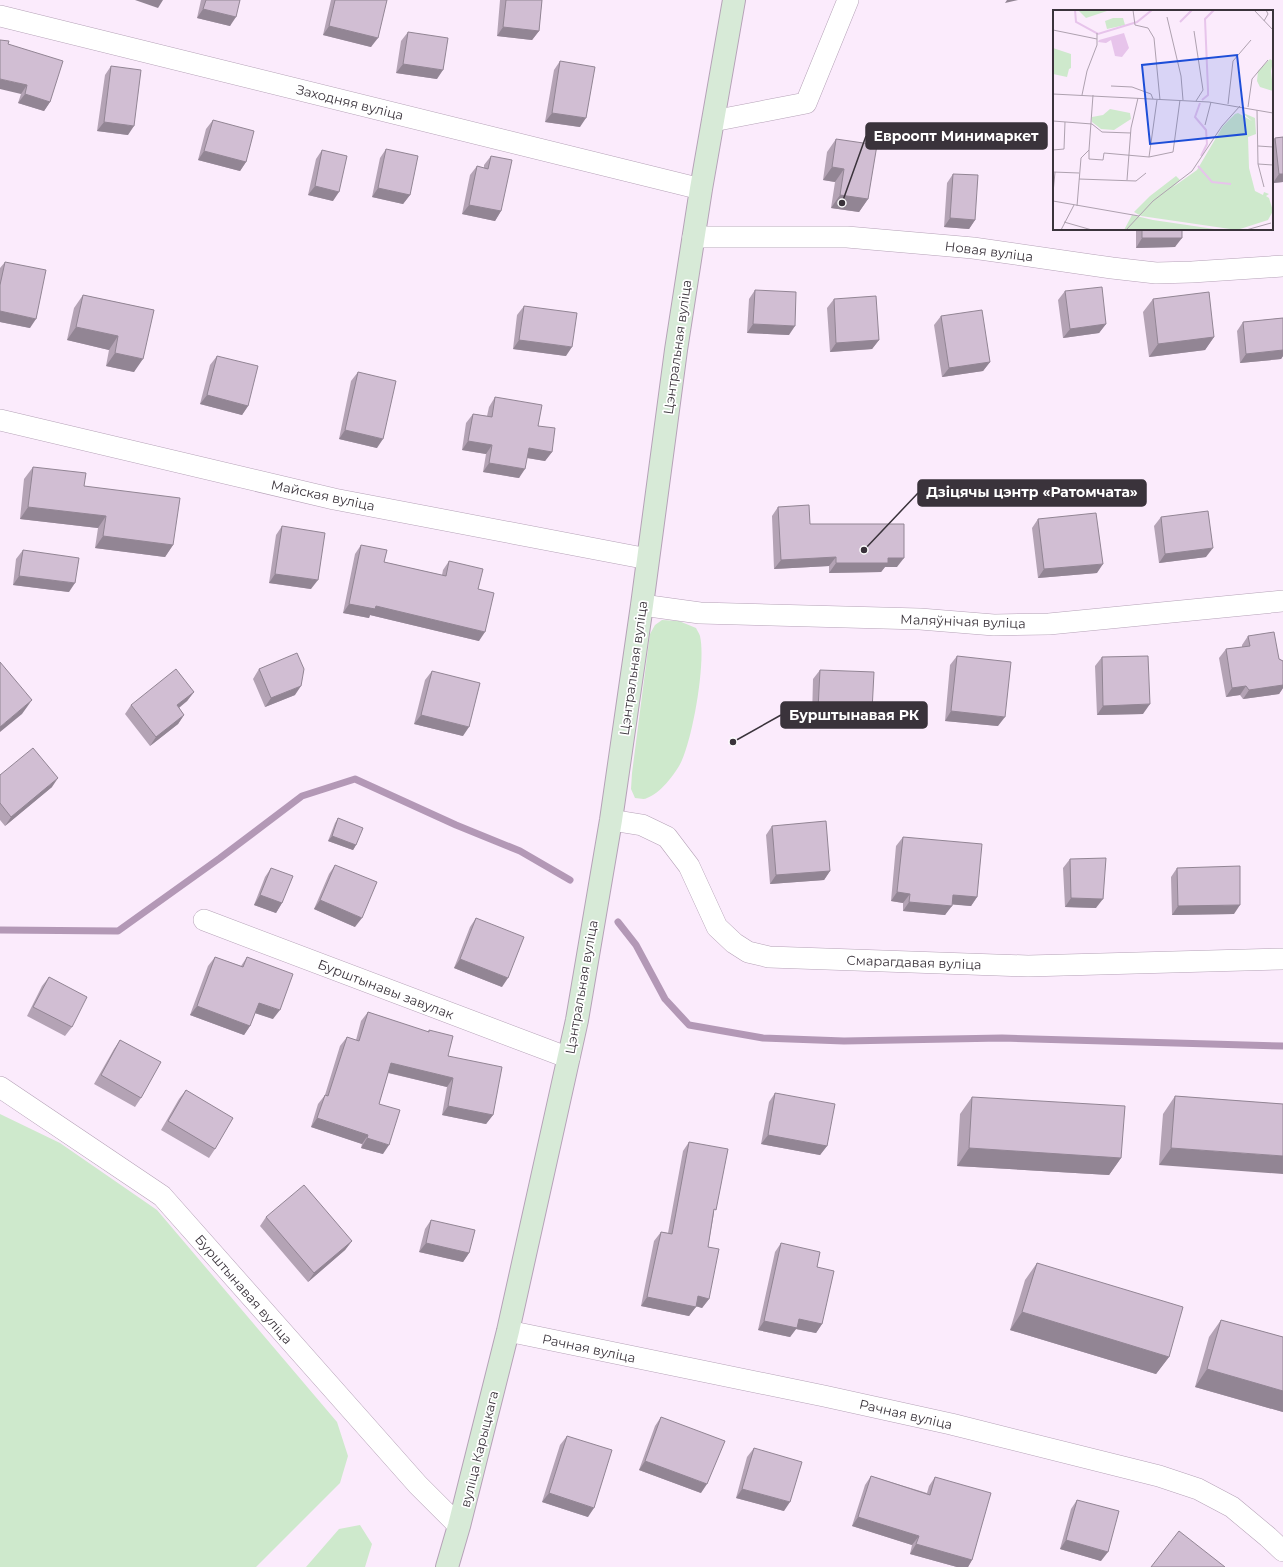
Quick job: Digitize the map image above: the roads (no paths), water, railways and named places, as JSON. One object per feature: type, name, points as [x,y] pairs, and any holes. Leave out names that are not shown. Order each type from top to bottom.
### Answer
[{"type":"street","name":"Цэнтральная вуліца","points":[[508,1331],[577,1020],[611,820],[642,605],[674,358],[701,189],[734,0]]},
{"type":"street","points":[[713,121],[806,102],[848,0]]},
{"type":"street","name":"Заходняя вуліца","points":[[0,16],[701,189]]},
{"type":"street","name":"Новая вуліца","points":[[693,237],[847,236],[973,248],[1156,273],[1283,266]]},
{"type":"street","name":"Майская вуліца","points":[[0,420],[334,499],[648,559]]},
{"type":"street","name":"Маляўнічая вуліца","points":[[642,605],[700,613],[920,620],[994,625],[1041,624],[1283,601]]},
{"type":"street","name":"Смарагдавая вуліца","points":[[611,820],[642,825],[667,837],[689,866],[717,927],[748,952],[769,957],[1028,966],[1283,959]]},
{"type":"street","name":"Бурштынавы завулак","points":[[204,920],[569,1058]]},
{"type":"street","name":"Бурштынавая вуліца","points":[[0,1087],[162,1196],[413,1480],[460,1526]]},
{"type":"street","name":"вуліца Карыцкага","points":[[448,1567],[460,1526],[508,1331]]},
{"type":"street","name":"Рачная вуліца","points":[[508,1331],[824,1396],[936,1421],[1159,1476],[1198,1489],[1232,1507],[1283,1551]]},
{"type":"waterway","points":[[0,930],[118,931],[220,858],[302,796],[355,779],[456,825],[520,851],[570,880]]},
{"type":"waterway","points":[[618,922],[636,945],[665,999],[689,1025],[763,1038],[844,1041],[1002,1038],[1283,1046]]},
{"type":"place","name":"Евроопт Минимаркет","points":[[842,203]]},
{"type":"place","name":"Дзіцячы цэнтр «Ратомчата»","points":[[864,550]]},
{"type":"place","name":"Бурштынавая РК","points":[[733,742]]}]
